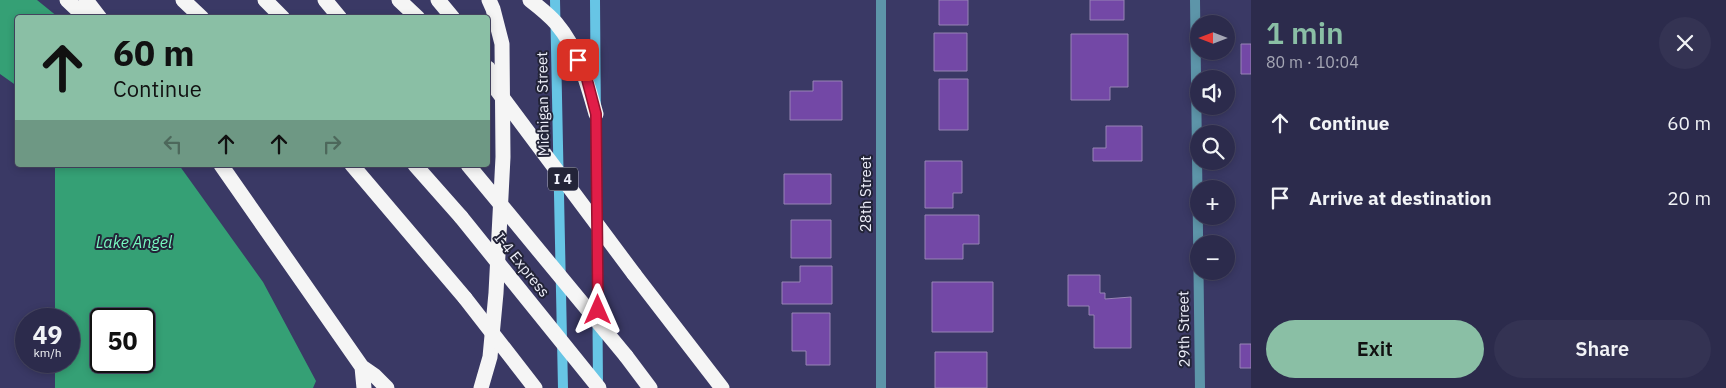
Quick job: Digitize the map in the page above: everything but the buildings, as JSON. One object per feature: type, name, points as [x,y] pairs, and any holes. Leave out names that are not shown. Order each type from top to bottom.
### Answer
[{"type":"highway","points":[[67,0],[83,15]]},
{"type":"highway","points":[[86,0],[98,15]]},
{"type":"highway","points":[[183,0],[199,15]]},
{"type":"highway","points":[[265,0],[280,15]]},
{"type":"highway","points":[[325,0],[338,15]]},
{"type":"highway","points":[[399,0],[415,15]]},
{"type":"highway","points":[[438,0],[451,15]]},
{"type":"highway","points":[[481,388],[490,357],[496,293],[503,157],[502,44],[489,0]]},
{"type":"highway","points":[[530,0],[556,23],[572,48],[585,72],[596,114]]},
{"type":"highway","name":"I 4","points":[[490,83],[722,388]]},
{"type":"highway","points":[[222,167],[362,367],[387,388]]},
{"type":"highway","points":[[354,167],[465,298],[535,388]]},
{"type":"highway","name":"I-4 Express","points":[[418,167],[599,388]]},
{"type":"highway","name":"I-4 Express","points":[[470,167],[626,356],[650,388]]},
{"type":"highway","points":[[362,367],[364,388]]},
{"type":"main road","name":"Michigan Street","points":[[555,0],[563,388]]},
{"type":"main road","points":[[595,0],[599,388]]},
{"type":"street","name":"28th Street","points":[[881,0],[881,388]]},
{"type":"street","name":"29th Street","points":[[1195,0],[1200,388]]},
{"type":"water","points":[[0,0],[37,0],[56,15],[15,15],[15,85],[0,74]]},
{"type":"water","name":"Lake Angel","points":[[55,167],[180,167],[263,282],[316,381],[313,388],[55,388],[55,373],[80,373],[80,308],[55,308]]},
{"type":"route","points":[[578,60],[585,72],[596,114],[598,310]]}]
